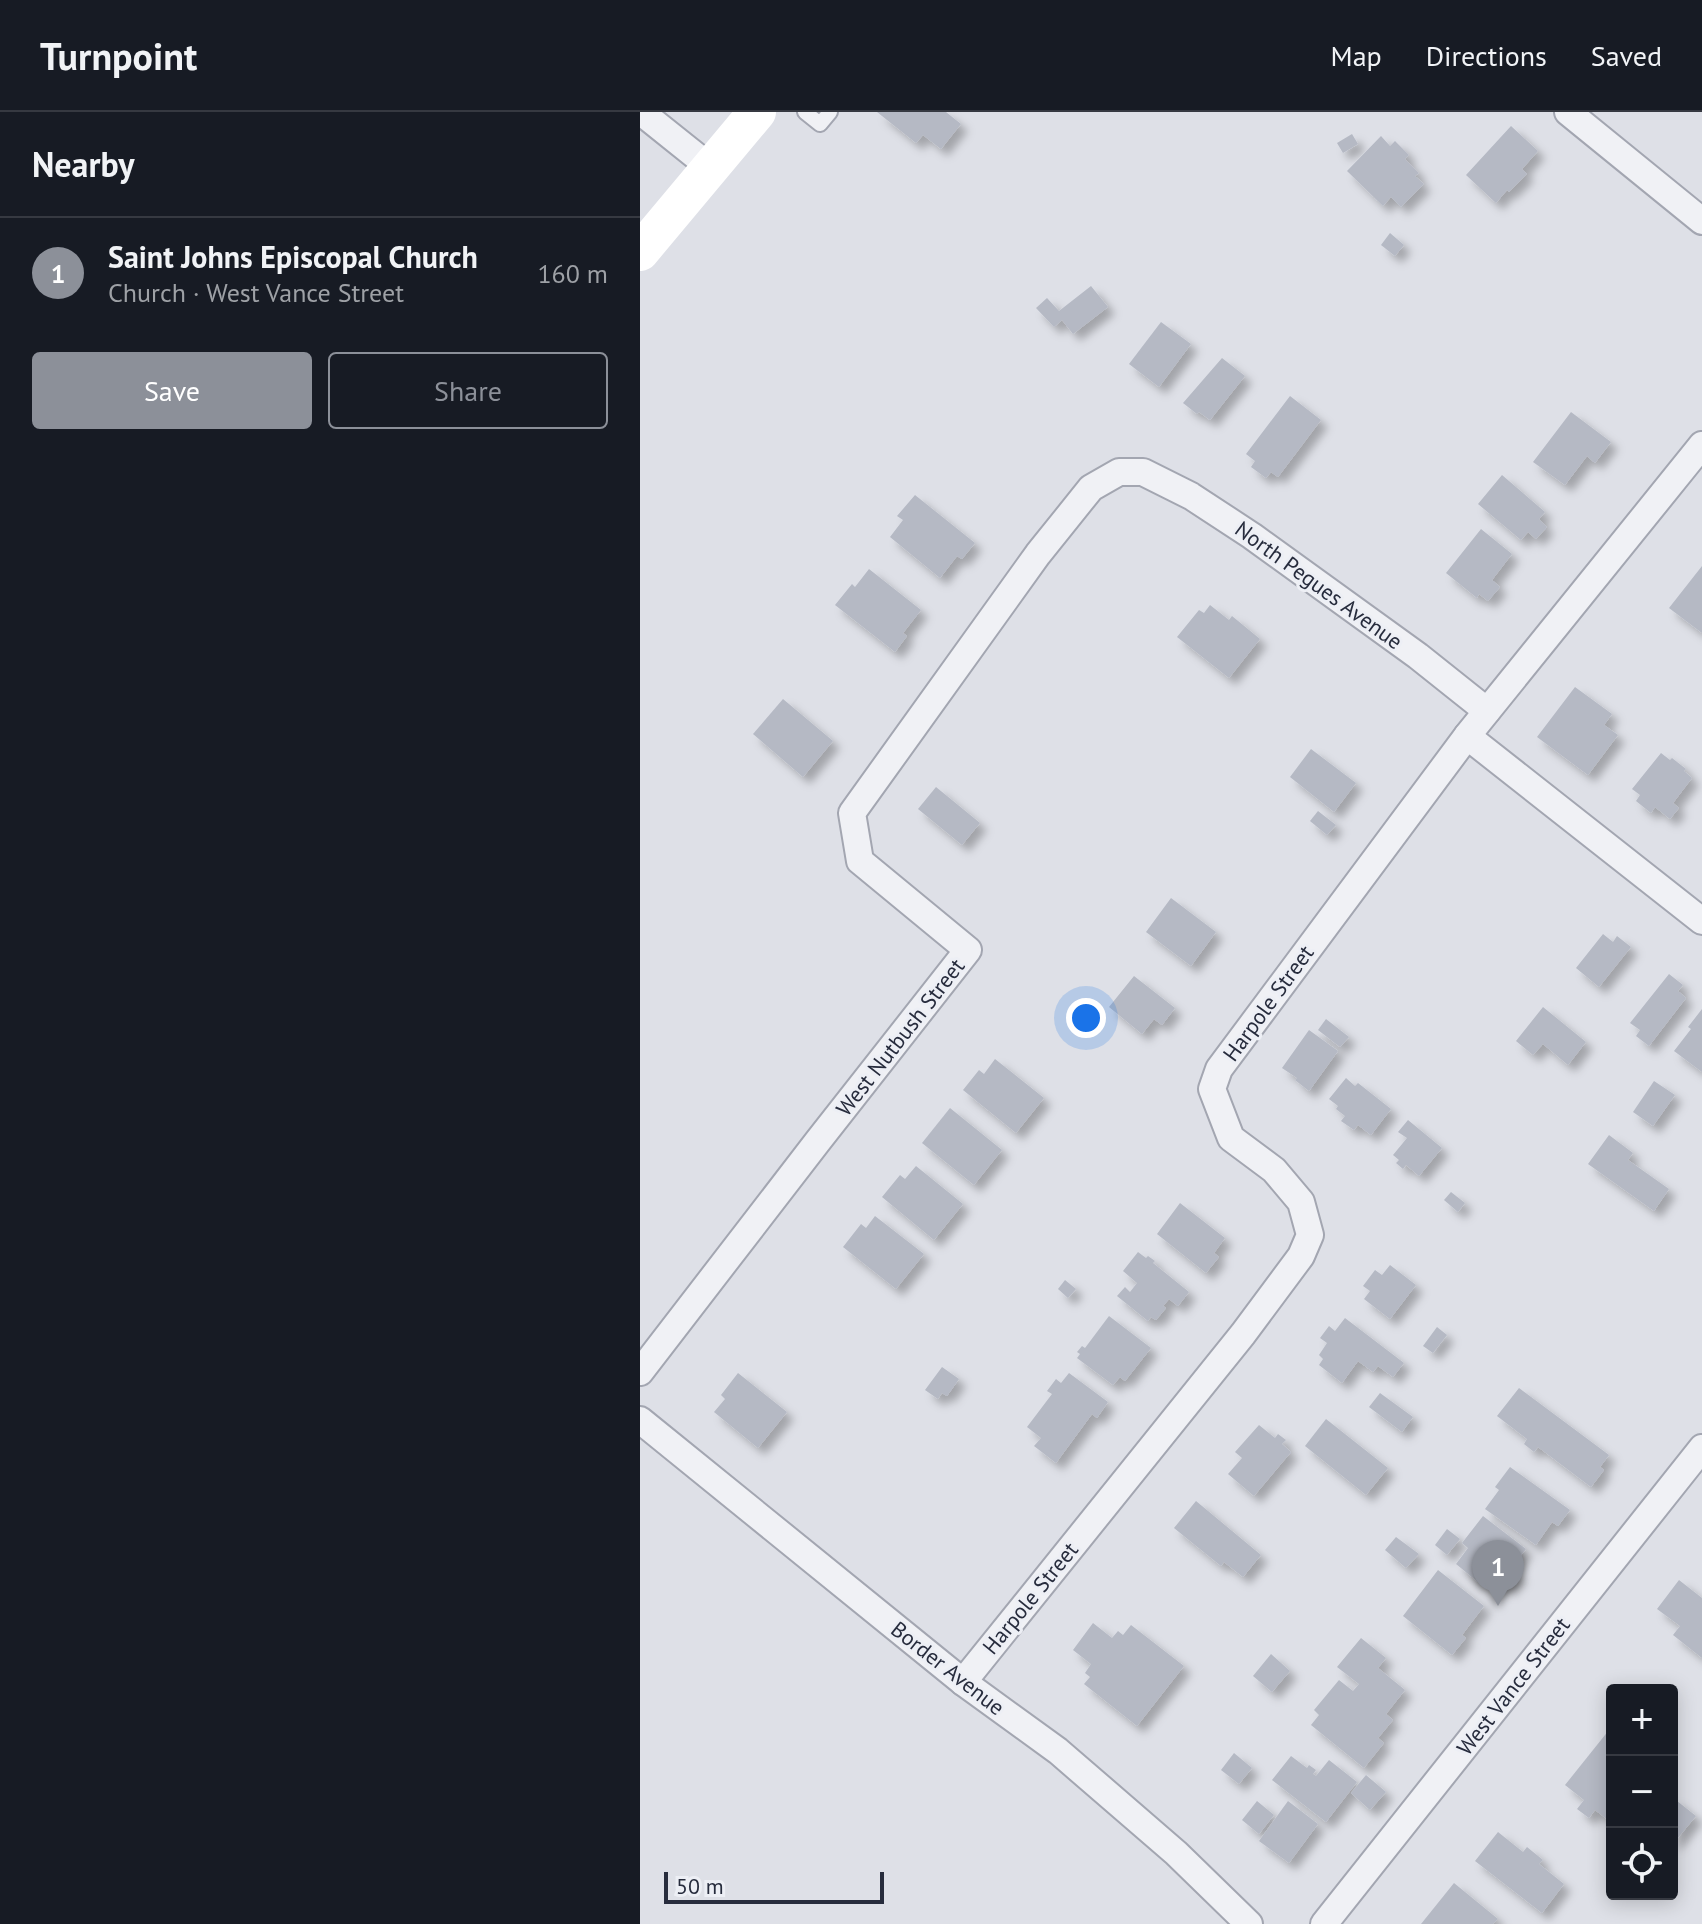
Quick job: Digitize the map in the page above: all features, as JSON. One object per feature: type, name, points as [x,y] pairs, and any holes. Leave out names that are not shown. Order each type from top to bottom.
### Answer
[{"type":"main road","points":[[640,252],[757,112]]},
{"type":"street","points":[[641,112],[711,168]]},
{"type":"street","points":[[1568,112],[1702,221]]},
{"type":"street","name":"Harpole Street","points":[[963,1682],[1243,1334],[1301,1256],[1310,1235],[1301,1202],[1274,1170],[1231,1138],[1212,1089],[1219,1069],[1467,736],[1702,445]]},
{"type":"street","name":"West Nutbush Street","points":[[640,1372],[968,950],[860,861],[852,813],[976,638],[1091,488],[1119,472],[1143,472]]},
{"type":"street","name":"North Pegues Avenue","points":[[1143,472],[1191,496],[1252,536],[1418,656],[1487,711]]},
{"type":"street","points":[[1467,736],[1702,921]]},
{"type":"street","name":"Border Avenue","points":[[640,1420],[963,1682],[1058,1751],[1176,1853],[1249,1924]]},
{"type":"street","name":"West Vance Street","points":[[1324,1924],[1702,1448]]},
{"type":"lane","points":[[805,112],[820,124],[830,112]]},
{"type":"building","points":[[877,112],[946,112],[961,124],[941,149],[923,135],[916,143]]},
{"type":"building","points":[[1511,126],[1538,151],[1522,169],[1527,174],[1496,203],[1466,175]]},
{"type":"building","points":[[1352,134],[1358,144],[1343,153],[1337,143]]},
{"type":"building","points":[[1381,136],[1390,146],[1395,141],[1409,155],[1405,159],[1419,173],[1415,176],[1424,184],[1401,207],[1391,197],[1383,206],[1347,171]]},
{"type":"building","points":[[1390,233],[1404,245],[1395,256],[1381,245]]},
{"type":"building","points":[[1091,286],[1108,307],[1073,334],[1062,320],[1054,327],[1036,308],[1047,298],[1059,311]]},
{"type":"building","points":[[1161,322],[1191,344],[1159,387],[1129,364]]},
{"type":"building","points":[[1222,358],[1245,376],[1210,420],[1183,403]]},
{"type":"building","points":[[1290,396],[1321,420],[1278,477],[1271,472],[1266,478],[1251,467],[1255,461],[1246,454]]},
{"type":"building","points":[[1571,412],[1611,442],[1595,463],[1587,456],[1565,485],[1533,462]]},
{"type":"building","points":[[1502,475],[1545,512],[1539,519],[1547,527],[1536,539],[1528,532],[1521,540],[1478,504]]},
{"type":"building","points":[[915,495],[975,543],[962,559],[957,556],[940,578],[890,537],[903,520],[897,516]]},
{"type":"building","points":[[1481,529],[1512,554],[1492,580],[1500,587],[1488,601],[1479,594],[1477,598],[1446,573]]},
{"type":"building","points":[[1702,566],[1702,633],[1669,608]]},
{"type":"building","points":[[869,569],[921,610],[903,633],[907,636],[895,652],[835,605]]},
{"type":"building","points":[[1210,605],[1229,620],[1232,616],[1260,639],[1229,678],[1177,637],[1199,610],[1204,613]]},
{"type":"building","points":[[1575,687],[1612,714],[1604,725],[1618,735],[1588,775],[1537,737]]},
{"type":"building","points":[[783,699],[833,741],[803,777],[753,734]]},
{"type":"building","points":[[1311,749],[1356,783],[1334,812],[1290,777]]},
{"type":"building","points":[[1661,753],[1686,769],[1684,771],[1692,778],[1673,803],[1679,808],[1670,819],[1655,807],[1651,813],[1636,801],[1640,795],[1632,789]]},
{"type":"building","points":[[936,787],[980,823],[962,845],[918,809]]},
{"type":"building","points":[[1318,811],[1336,825],[1327,835],[1310,821]]},
{"type":"building","points":[[1171,898],[1216,932],[1191,966],[1146,932]]},
{"type":"building","points":[[1603,934],[1613,942],[1617,936],[1631,947],[1599,987],[1576,968]]},
{"type":"building","points":[[1669,974],[1683,985],[1678,991],[1686,998],[1649,1046],[1636,1036],[1640,1030],[1630,1023]]},
{"type":"building","points":[[1134,976],[1175,1008],[1162,1025],[1154,1019],[1142,1034],[1109,1007]]},
{"type":"building","points":[[1543,1007],[1586,1042],[1568,1065],[1543,1044],[1533,1055],[1516,1041]]},
{"type":"building","points":[[1702,1009],[1702,1072],[1674,1051]]},
{"type":"building","points":[[1326,1019],[1349,1037],[1340,1047],[1318,1030]]},
{"type":"building","points":[[1309,1030],[1338,1051],[1309,1091],[1282,1068]]},
{"type":"building","points":[[995,1059],[1044,1098],[1016,1133],[963,1090],[979,1070],[984,1074]]},
{"type":"building","points":[[1346,1078],[1355,1086],[1358,1083],[1391,1109],[1371,1135],[1358,1125],[1354,1130],[1341,1121],[1345,1116],[1329,1099]]},
{"type":"building","points":[[1654,1081],[1675,1095],[1653,1126],[1633,1112]]},
{"type":"building","points":[[950,1108],[1002,1150],[974,1185],[922,1143]]},
{"type":"building","points":[[1408,1120],[1442,1148],[1419,1176],[1406,1165],[1403,1169],[1393,1155],[1407,1138],[1398,1132]]},
{"type":"building","points":[[1609,1135],[1633,1153],[1628,1160],[1669,1189],[1654,1211],[1588,1164]]},
{"type":"building","points":[[916,1166],[963,1204],[934,1240],[882,1197],[900,1175],[905,1179]]},
{"type":"building","points":[[1451,1192],[1465,1203],[1458,1212],[1444,1200]]},
{"type":"building","points":[[1180,1203],[1225,1238],[1214,1253],[1219,1257],[1206,1273],[1157,1234]]},
{"type":"building","points":[[875,1216],[924,1254],[896,1289],[843,1247],[861,1224],[866,1228]]},
{"type":"building","points":[[1138,1252],[1155,1261],[1153,1263],[1189,1292],[1178,1306],[1169,1299],[1156,1320],[1151,1317],[1148,1321],[1117,1296],[1125,1287],[1130,1292],[1137,1283],[1123,1271]]},
{"type":"building","points":[[1390,1265],[1416,1285],[1390,1319],[1364,1299],[1370,1291],[1363,1286],[1375,1270],[1382,1275]]},
{"type":"building","points":[[1065,1280],[1076,1289],[1068,1298],[1058,1289]]},
{"type":"building","points":[[1109,1316],[1151,1348],[1125,1381],[1120,1377],[1113,1385],[1077,1358],[1080,1354],[1077,1352],[1082,1346],[1085,1348]]},
{"type":"building","points":[[1345,1318],[1404,1363],[1393,1377],[1378,1366],[1373,1372],[1358,1361],[1342,1383],[1319,1365],[1323,1359],[1319,1355],[1327,1343],[1320,1338],[1329,1326],[1335,1331]]},
{"type":"building","points":[[1437,1327],[1447,1335],[1433,1353],[1423,1346]]},
{"type":"building","points":[[942,1367],[959,1379],[947,1396],[942,1393],[938,1399],[925,1390]]},
{"type":"building","points":[[738,1373],[787,1412],[758,1448],[714,1412],[725,1399],[721,1395]]},
{"type":"building","points":[[1069,1373],[1108,1402],[1097,1418],[1092,1414],[1056,1463],[1034,1446],[1041,1438],[1027,1427],[1052,1394],[1047,1391],[1056,1379],[1061,1383]]},
{"type":"building","points":[[1519,1388],[1609,1455],[1600,1467],[1604,1470],[1591,1487],[1538,1447],[1534,1452],[1524,1444],[1527,1439],[1497,1416]]},
{"type":"building","points":[[1380,1393],[1413,1417],[1402,1432],[1369,1407]]},
{"type":"building","points":[[1326,1419],[1388,1468],[1366,1495],[1305,1446]]},
{"type":"building","points":[[1259,1425],[1275,1438],[1278,1434],[1286,1440],[1282,1444],[1291,1452],[1254,1496],[1228,1474],[1242,1458],[1235,1452]]},
{"type":"building","points":[[1510,1467],[1570,1510],[1558,1526],[1552,1522],[1536,1545],[1485,1509],[1499,1490],[1495,1487]]},
{"type":"building","points":[[1196,1501],[1261,1555],[1243,1577],[1224,1562],[1221,1566],[1174,1528]]},
{"type":"building","points":[[1483,1516],[1526,1549],[1511,1568],[1520,1575],[1508,1589],[1501,1584],[1496,1591],[1481,1579],[1478,1582],[1456,1564],[1468,1548],[1462,1543]]},
{"type":"building","points":[[1447,1529],[1460,1539],[1447,1555],[1435,1545]]},
{"type":"building","points":[[1396,1537],[1419,1554],[1406,1568],[1385,1550]]},
{"type":"building","points":[[1438,1570],[1484,1606],[1462,1635],[1466,1638],[1452,1655],[1403,1616]]},
{"type":"building","points":[[1679,1580],[1702,1598],[1702,1658],[1673,1635],[1680,1626],[1657,1609]]},
{"type":"building","points":[[1093,1623],[1112,1638],[1118,1631],[1123,1635],[1131,1625],[1184,1666],[1137,1726],[1084,1684],[1090,1677],[1085,1673],[1091,1664],[1073,1650]]},
{"type":"building","points":[[1361,1638],[1386,1658],[1378,1668],[1405,1690],[1386,1714],[1393,1720],[1378,1738],[1384,1743],[1364,1768],[1311,1725],[1319,1715],[1314,1710],[1339,1680],[1353,1691],[1359,1684],[1337,1667]]},
{"type":"building","points":[[1271,1654],[1290,1671],[1272,1692],[1253,1676]]},
{"type":"building","points":[[1606,1734],[1606,1818],[1595,1810],[1589,1818],[1577,1809],[1584,1800],[1565,1785]]},
{"type":"building","points":[[1234,1753],[1252,1768],[1239,1784],[1221,1770]]},
{"type":"building","points":[[1291,1756],[1307,1768],[1309,1765],[1316,1770],[1313,1774],[1316,1776],[1329,1760],[1357,1782],[1326,1822],[1272,1780]]},
{"type":"building","points":[[1366,1775],[1386,1792],[1370,1810],[1351,1793]]},
{"type":"building","points":[[1257,1801],[1274,1815],[1259,1834],[1242,1820]]},
{"type":"building","points":[[1288,1801],[1318,1824],[1289,1863],[1259,1841]]},
{"type":"building","points":[[1678,1802],[1696,1816],[1678,1838]]},
{"type":"building","points":[[1498,1832],[1523,1852],[1527,1847],[1543,1860],[1539,1864],[1564,1884],[1542,1913],[1475,1861]]},
{"type":"building","points":[[1454,1883],[1498,1919],[1493,1924],[1421,1924]]},
{"type":"place","name":"Saint Johns Episcopal Church","points":[[1498,1606]]}]
